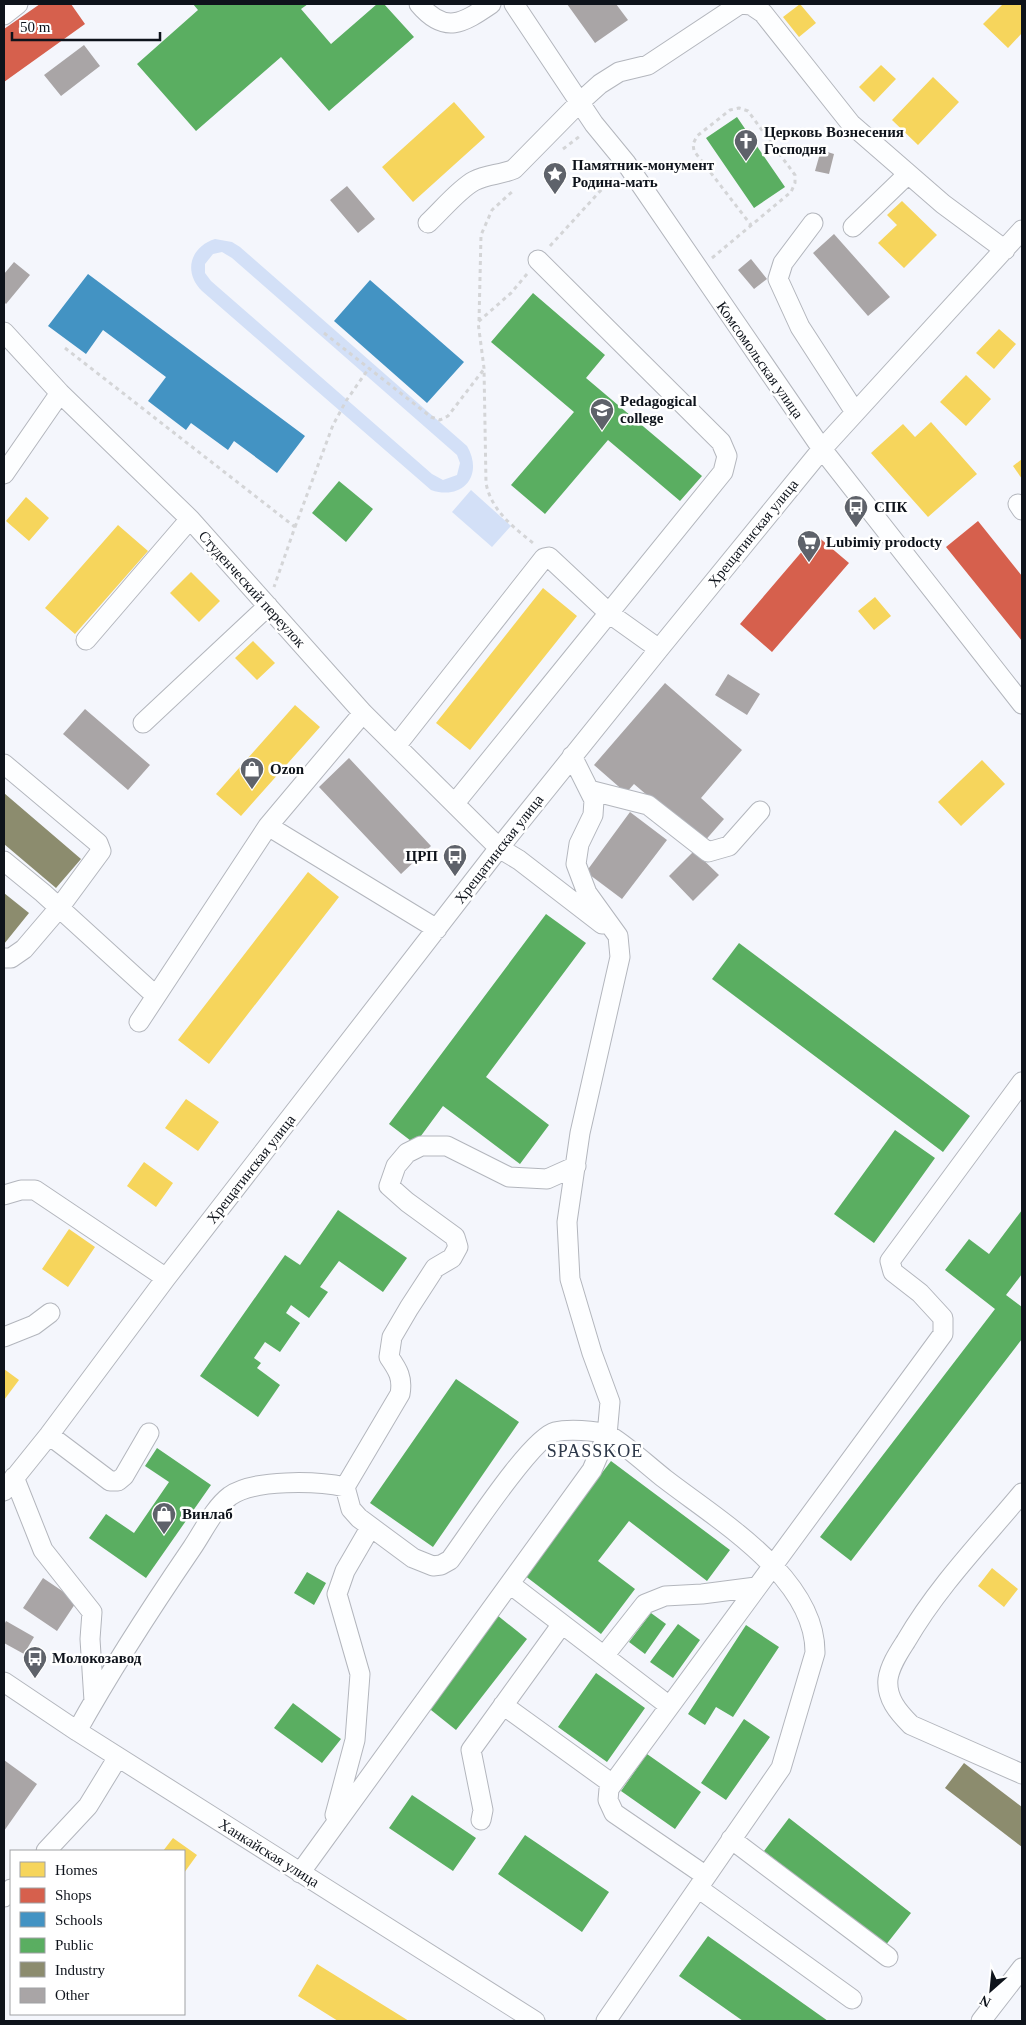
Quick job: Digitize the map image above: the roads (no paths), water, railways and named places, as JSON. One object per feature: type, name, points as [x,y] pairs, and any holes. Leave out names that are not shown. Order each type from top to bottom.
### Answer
[{"type":"street","points":[[4,14],[18,4]]},
{"type":"street","points":[[419,4],[426,13],[449,24],[466,22],[490,4]]},
{"type":"street","name":"Комсомольская улица","points":[[514,4],[594,124],[626,163],[822,449],[1022,704]]},
{"type":"street","points":[[428,223],[472,181],[487,175],[502,175],[514,169],[580,102],[619,72],[648,66],[740,4],[751,4],[763,13],[851,124],[943,204],[1005,250]]},
{"type":"street","points":[[853,227],[908,174]]},
{"type":"street","points":[[813,223],[783,262],[778,280],[800,327],[855,412]]},
{"type":"street","name":"Хрещатинская улица","points":[[9,1484],[49,1435],[166,1278],[572,756],[822,449],[1022,230]]},
{"type":"street","points":[[455,803],[610,614],[723,472],[727,456],[721,442],[538,260]]},
{"type":"street","name":"Студенческий переулок","points":[[4,332],[60,393],[190,519],[363,713],[499,848],[519,860],[618,936]]},
{"type":"street","points":[[4,474],[60,393]]},
{"type":"street","points":[[86,640],[190,519]]},
{"type":"street","points":[[396,746],[539,563],[549,557],[610,614],[659,649]]},
{"type":"street","points":[[143,723],[268,606]]},
{"type":"street","points":[[139,1022],[268,826],[363,713]]},
{"type":"street","points":[[300,1873],[332,1826],[592,1470],[608,1435],[610,1402],[592,1353],[570,1279],[567,1222],[580,1133],[620,957],[618,936],[588,893],[576,864],[579,844],[593,815],[594,800],[572,756]]},
{"type":"street","points":[[4,764],[98,843],[100,851],[97,858],[59,908],[24,950],[11,958],[4,958]]},
{"type":"street","points":[[589,790],[648,805],[708,852],[729,846],[760,810]]},
{"type":"street","points":[[268,826],[437,928]]},
{"type":"street","points":[[4,861],[156,996]]},
{"type":"street","points":[[852,1999],[614,1813],[608,1800],[612,1783],[668,1705],[943,1334],[943,1318],[920,1294],[893,1272],[890,1261],[1022,1082]]},
{"type":"street","points":[[576,1166],[547,1179],[509,1177],[447,1146],[421,1146],[407,1154],[396,1166],[389,1186],[407,1202],[455,1237],[458,1247],[452,1258],[436,1268],[392,1337],[389,1357],[400,1373],[402,1383],[400,1394],[345,1486],[351,1509],[370,1528],[424,1564],[441,1565],[450,1560],[533,1448],[552,1433],[569,1430],[608,1435],[754,1547],[789,1584],[803,1605],[815,1636],[815,1653],[781,1768],[606,2021]]},
{"type":"street","points":[[4,1196],[21,1190],[35,1190],[41,1193],[166,1278]]},
{"type":"street","points":[[4,1337],[34,1325],[50,1313]]},
{"type":"street","points":[[49,1435],[110,1481],[118,1481],[124,1476],[149,1433]]},
{"type":"street","points":[[9,1484],[42,1550],[92,1612],[90,1639],[94,1701]]},
{"type":"street","points":[[77,1731],[146,1616],[230,1496],[255,1486],[305,1484],[345,1486]]},
{"type":"street","points":[[1022,1493],[926,1606],[894,1660],[888,1679],[890,1699],[898,1713],[911,1725],[1022,1774]]},
{"type":"street","points":[[332,1826],[355,1740],[360,1674],[337,1594],[345,1571],[370,1528]]},
{"type":"street","points":[[510,1584],[668,1705]]},
{"type":"street","points":[[604,1656],[645,1604],[665,1596],[702,1594],[756,1587]]},
{"type":"street","points":[[481,1820],[483,1810],[471,1750],[562,1624]]},
{"type":"street","name":"Ханкайская улица","points":[[4,1682],[77,1731],[535,2021]]},
{"type":"street","points":[[503,1705],[612,1783]]},
{"type":"street","points":[[47,1850],[88,1806],[118,1757]]},
{"type":"street","points":[[731,1839],[888,1956]]},
{"type":"street","points":[[981,2021],[1022,1968]]},
{"type":"place","name":"Церковь Вознесения Господня","points":[[746,162]]},
{"type":"place","name":"Памятник-монумент Родина-мать","points":[[555,195]]},
{"type":"place","name":"Pedagogical college","points":[[602,431]]},
{"type":"place","name":"СПК","points":[[856,528]]},
{"type":"place","name":"Lubimiy prodocty","points":[[809,563]]},
{"type":"place","name":"Ozon","points":[[252,790]]},
{"type":"place","name":"ЦРП","points":[[455,877]]},
{"type":"place","name":"Винлаб","points":[[164,1535]]},
{"type":"place","name":"Молокозавод","points":[[35,1679]]},
{"type":"district","name":"SPASSKOE","points":[[595,1451]]}]
